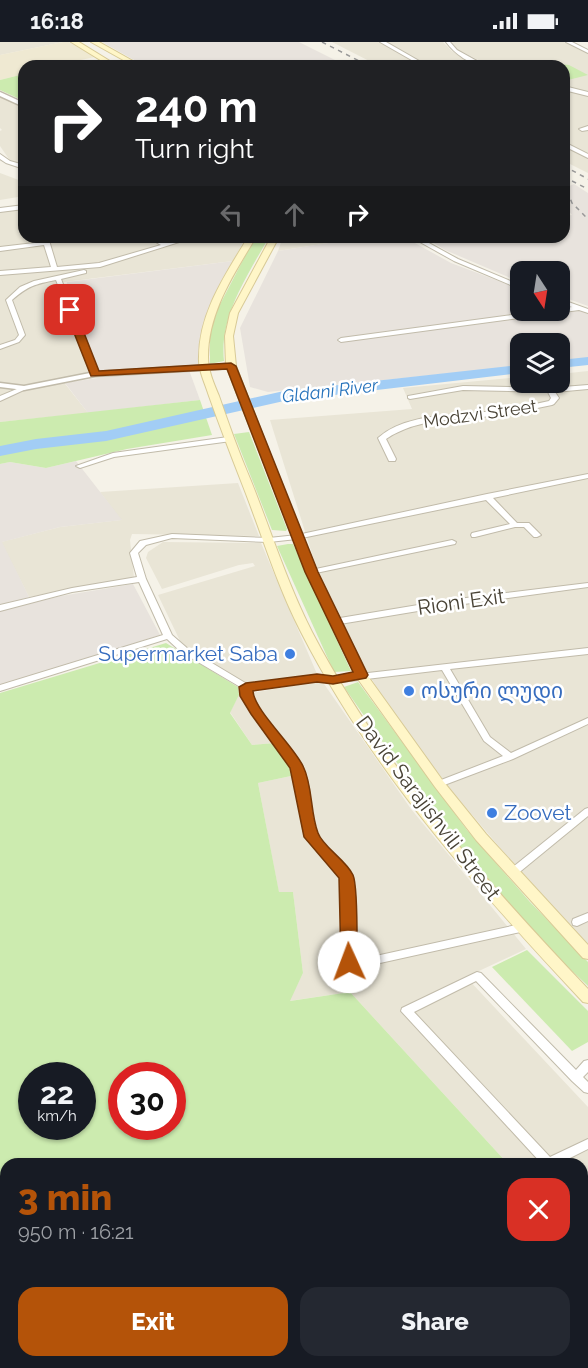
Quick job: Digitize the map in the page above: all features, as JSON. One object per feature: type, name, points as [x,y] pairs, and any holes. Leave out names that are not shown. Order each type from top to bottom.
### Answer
[{"type":"main road","points":[[74,42],[105,60]]},
{"type":"main road","points":[[94,42],[128,60]]},
{"type":"main road","points":[[204,367],[208,322],[218,297],[249,243]]},
{"type":"main road","points":[[231,366],[229,336],[234,314],[272,243]]},
{"type":"main road","name":"David Sarajishvili Street","points":[[231,366],[311,572],[361,675],[439,784],[512,873],[588,954]]},
{"type":"main road","name":"David Sarajishvili Street","points":[[204,367],[227,436],[303,625],[333,680],[368,733],[429,816],[521,928],[588,998]]},
{"type":"street","points":[[382,42],[415,60]]},
{"type":"street","points":[[448,42],[455,51],[472,60]]},
{"type":"street","points":[[568,42],[588,52]]},
{"type":"street","points":[[570,90],[588,94]]},
{"type":"street","points":[[0,94],[18,102]]},
{"type":"street","points":[[570,147],[588,156]]},
{"type":"street","points":[[0,156],[18,165]]},
{"type":"street","points":[[0,210],[18,208]]},
{"type":"street","points":[[0,249],[30,243]]},
{"type":"street","points":[[46,243],[55,270]]},
{"type":"street","points":[[0,347],[16,342],[22,335],[9,300],[22,288],[100,266],[168,243]]},
{"type":"street","points":[[425,243],[456,260],[510,283]]},
{"type":"street","points":[[0,273],[100,266]]},
{"type":"street","points":[[58,278],[95,374]]},
{"type":"street","points":[[341,340],[584,310]]},
{"type":"street","points":[[0,399],[24,388],[95,374],[231,366]]},
{"type":"street","points":[[0,385],[24,388]]},
{"type":"street","name":"Modzvi Street","points":[[570,388],[588,387]]},
{"type":"street","points":[[410,397],[463,388],[510,389]]},
{"type":"street","name":"Modzvi Street","points":[[392,459],[381,438],[392,429],[552,403],[555,398],[552,393]]},
{"type":"street","points":[[80,466],[113,455],[227,436]]},
{"type":"street","points":[[588,476],[297,537],[269,540],[172,536],[149,540],[138,546],[134,554],[142,579],[168,636],[184,650],[246,687],[317,678],[333,680],[361,675],[445,668],[588,651]]},
{"type":"street","points":[[487,496],[515,525]]},
{"type":"street","points":[[475,535],[515,525],[526,525],[537,535]]},
{"type":"street","points":[[311,572],[452,542]]},
{"type":"street","points":[[0,608],[72,590],[142,579]]},
{"type":"street","name":"Rioni Exit","points":[[334,622],[442,604],[588,585]]},
{"type":"street","points":[[0,688],[168,636]]},
{"type":"street","points":[[445,668],[488,739],[510,757]]},
{"type":"street","points":[[246,687],[246,696],[297,768],[311,837],[333,858],[346,877],[349,962],[362,963],[521,928]]},
{"type":"street","points":[[439,784],[510,757],[588,721]]},
{"type":"street","points":[[512,873],[588,811]]},
{"type":"street","points":[[577,922],[588,917]]},
{"type":"street","points":[[543,1158],[406,1011],[477,976],[588,1089]]},
{"type":"street","points":[[576,1077],[588,1064]]},
{"type":"street","points":[[561,1158],[588,1144]]},
{"type":"shaded area","points":[[0,42],[63,42],[0,55]]},
{"type":"shaded area","points":[[69,42],[95,57],[81,60],[18,60],[18,76],[0,80],[0,55]]},
{"type":"shaded area","points":[[102,42],[299,42],[335,60],[134,60]]},
{"type":"shaded area","points":[[332,42],[443,42],[467,60],[367,60]]},
{"type":"shaded area","points":[[451,42],[564,42],[588,54],[588,94],[570,89],[570,60],[478,60],[457,49]]},
{"type":"shaded area","points":[[570,92],[588,96],[588,173],[570,164]]},
{"type":"shaded area","points":[[0,97],[18,105],[18,163],[11,162],[0,146],[0,131],[2,130],[0,128]]},
{"type":"shaded area","points":[[0,173],[18,180],[18,197],[0,200]]},
{"type":"shaded area","points":[[574,184],[588,193],[588,306],[570,300],[570,261],[510,261],[510,278],[434,243],[570,243],[570,215],[572,215],[570,212],[570,186]]},
{"type":"shaded area","points":[[18,208],[18,243],[243,243],[233,261],[56,283],[91,372],[62,380],[88,413],[0,422],[0,209]]},
{"type":"shaded area","points":[[281,243],[328,243],[278,251]]},
{"type":"shaded area","points":[[328,243],[415,243],[451,263],[510,285],[510,321],[570,321],[570,308],[588,314],[588,359],[570,361],[570,333],[510,333],[510,367],[268,392],[250,387],[240,328],[278,251]]},
{"type":"shaded area","points":[[233,261],[200,340],[200,364],[98,372],[66,290],[67,282]]},
{"type":"shaded area","points":[[189,370],[200,400],[88,413],[65,383],[104,377]]},
{"type":"shaded area","points":[[588,371],[588,946],[563,922],[400,726],[335,612],[313,557],[270,420],[412,409],[403,388],[510,378],[510,393],[570,393],[570,373]]},
{"type":"shaded area","points":[[76,461],[122,520],[60,527],[2,542],[29,597],[0,606],[0,464],[10,462],[46,468]]},
{"type":"shaded area","points":[[238,483],[259,536],[132,534],[130,540],[134,578],[29,597],[1,542],[60,527],[121,520],[100,492]]},
{"type":"shaded area","points":[[163,542],[261,543],[317,674],[248,685],[188,650],[181,643],[158,595],[255,566],[253,563],[239,565],[162,589],[146,558],[148,552]]},
{"type":"shaded area","points":[[133,584],[160,635],[0,686],[0,611],[61,596]]},
{"type":"shaded area","points":[[322,681],[411,809],[526,949],[466,977],[588,1107],[588,1158],[502,1158],[350,992],[289,1001],[303,973],[293,892],[279,893],[258,783],[291,776],[289,766],[275,743],[252,745],[230,712],[239,695]]},
{"type":"green space","points":[[570,66],[588,75],[570,80]]},
{"type":"green space","points":[[18,76],[18,98],[0,90],[0,80]]},
{"type":"green space","points":[[252,243],[266,243],[244,281],[231,312],[226,328],[224,361],[210,364],[210,336],[215,314]]},
{"type":"green space","points":[[200,400],[212,435],[127,449],[46,468],[10,462],[0,464],[0,422]]},
{"type":"green space","points":[[249,432],[286,531],[272,530],[234,434]]},
{"type":"green space","points":[[293,544],[351,671],[334,672],[277,546]]},
{"type":"green space","points":[[166,643],[238,687],[239,695],[230,713],[252,745],[275,743],[289,766],[291,776],[258,783],[279,892],[293,892],[303,973],[290,1001],[350,992],[502,1158],[0,1158],[0,693]]},
{"type":"green space","points":[[358,682],[467,830],[530,902],[588,962],[588,986],[546,946],[442,827],[344,687]]},
{"type":"green space","points":[[527,950],[588,1011],[588,1042],[572,1051],[492,967]]},
{"type":"waterway","name":"Gldani River","points":[[570,363],[588,361]]},
{"type":"waterway","name":"Gldani River","points":[[0,451],[36,444],[106,436],[284,396],[510,370]]},
{"type":"railway","points":[[322,42],[357,60]]},
{"type":"railway","points":[[570,169],[588,179]]},
{"type":"railway","points":[[570,180],[588,189]]},
{"type":"railway","points":[[570,198],[588,219]]},
{"type":"place","name":"Supermarket Saba","points":[[290,654]]},
{"type":"place","name":"ოსური ლუდი","points":[[409,691]]},
{"type":"place","name":"Zoovet","points":[[492,813]]},
{"type":"route","points":[[70,310],[95,374],[231,366],[311,572],[361,675],[333,680],[317,678],[246,687],[246,696],[297,768],[311,837],[333,858],[346,877],[349,962]]}]
